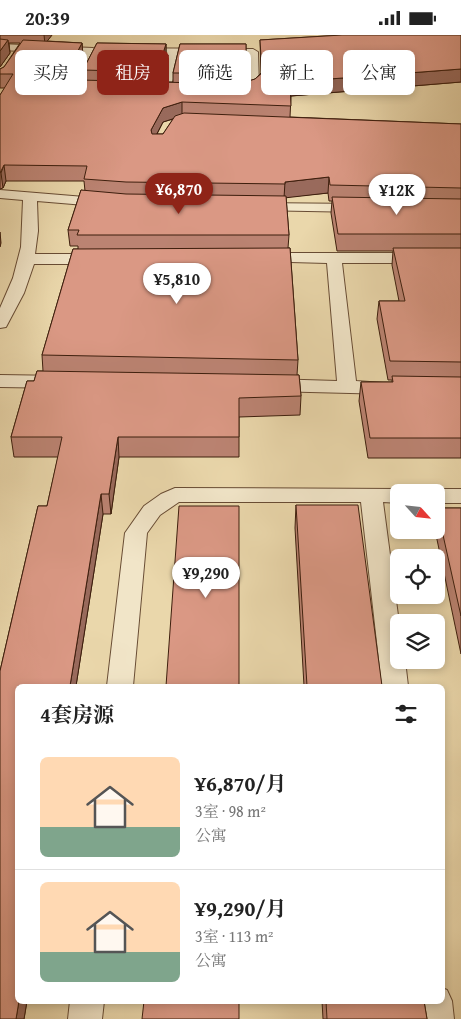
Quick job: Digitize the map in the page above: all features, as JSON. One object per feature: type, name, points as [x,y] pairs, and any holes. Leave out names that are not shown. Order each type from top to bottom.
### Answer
[{"type":"lane","points":[[0,47],[17,52],[179,51]]},
{"type":"lane","points":[[93,51],[76,85],[81,89],[97,90]]},
{"type":"lane","points":[[169,73],[175,51]]},
{"type":"lane","points":[[251,52],[253,52],[253,87],[251,88]]},
{"type":"lane","points":[[0,194],[128,204]]},
{"type":"lane","points":[[0,323],[19,286],[28,259],[32,237],[30,197]]},
{"type":"lane","points":[[246,206],[373,208]]},
{"type":"lane","points":[[245,258],[461,258]]},
{"type":"lane","points":[[334,258],[347,387]]},
{"type":"lane","points":[[28,259],[117,259]]},
{"type":"lane","points":[[0,381],[79,382]]},
{"type":"lane","points":[[248,385],[404,388]]},
{"type":"lane","points":[[120,684],[136,533],[143,519],[154,507],[175,495],[390,496]]},
{"type":"lane","points":[[371,496],[395,684]]},
{"type":"lane","points":[[445,496],[461,496]]},
{"type":"lane","points":[[85,1019],[87,1004]]},
{"type":"lane","points":[[435,1004],[437,1019]]},
{"type":"building","points":[[342,35],[461,35],[461,69],[415,72],[415,50],[343,50],[343,78],[333,79],[333,50],[261,50],[261,56],[260,40]]},
{"type":"building","points":[[0,39],[8,40],[0,51]]},
{"type":"building","points":[[23,40],[82,43],[78,50],[16,50]]},
{"type":"building","points":[[97,43],[166,44],[164,50],[97,50],[97,70],[87,70],[87,62]]},
{"type":"building","points":[[180,44],[246,44],[246,50],[179,50],[179,73],[173,73]]},
{"type":"building","points":[[15,51],[15,95],[87,95],[87,80],[97,80],[97,95],[169,95],[169,82],[179,82],[179,95],[251,95],[251,80],[261,74],[261,95],[291,95],[291,106],[182,102],[163,108],[151,130],[152,134],[163,134],[175,116],[184,113],[461,124],[461,188],[330,185],[329,177],[285,182],[285,184],[126,182],[84,179],[87,166],[4,165],[0,173],[0,95],[13,74],[0,74],[0,69],[4,67]]},
{"type":"building","points":[[81,190],[126,194],[286,196],[289,235],[77,235],[79,230],[68,230]]},
{"type":"building","points":[[332,197],[461,199],[461,234],[338,234]]},
{"type":"building","points":[[290,248],[298,360],[42,355],[73,249]]},
{"type":"building","points":[[393,248],[461,248],[461,362],[390,361],[379,301],[405,301]]},
{"type":"building","points":[[37,371],[299,375],[301,396],[239,398],[239,437],[118,437],[109,494],[101,494],[70,684],[15,684],[15,1004],[18,1004],[16,1019],[0,1019],[0,671],[38,506],[47,506],[62,437],[11,437],[27,381],[34,381]]},
{"type":"building","points":[[392,376],[461,377],[461,438],[370,438],[361,382],[393,382]]},
{"type":"building","points":[[296,505],[358,505],[382,684],[307,684]]},
{"type":"building","points":[[179,506],[239,506],[239,684],[166,684]]},
{"type":"building","points":[[445,508],[461,508],[461,616],[444,539]]},
{"type":"building","points":[[144,1004],[239,1004],[239,1019],[142,1019]]},
{"type":"building","points":[[326,1004],[424,1004],[427,1019],[327,1019]]}]
